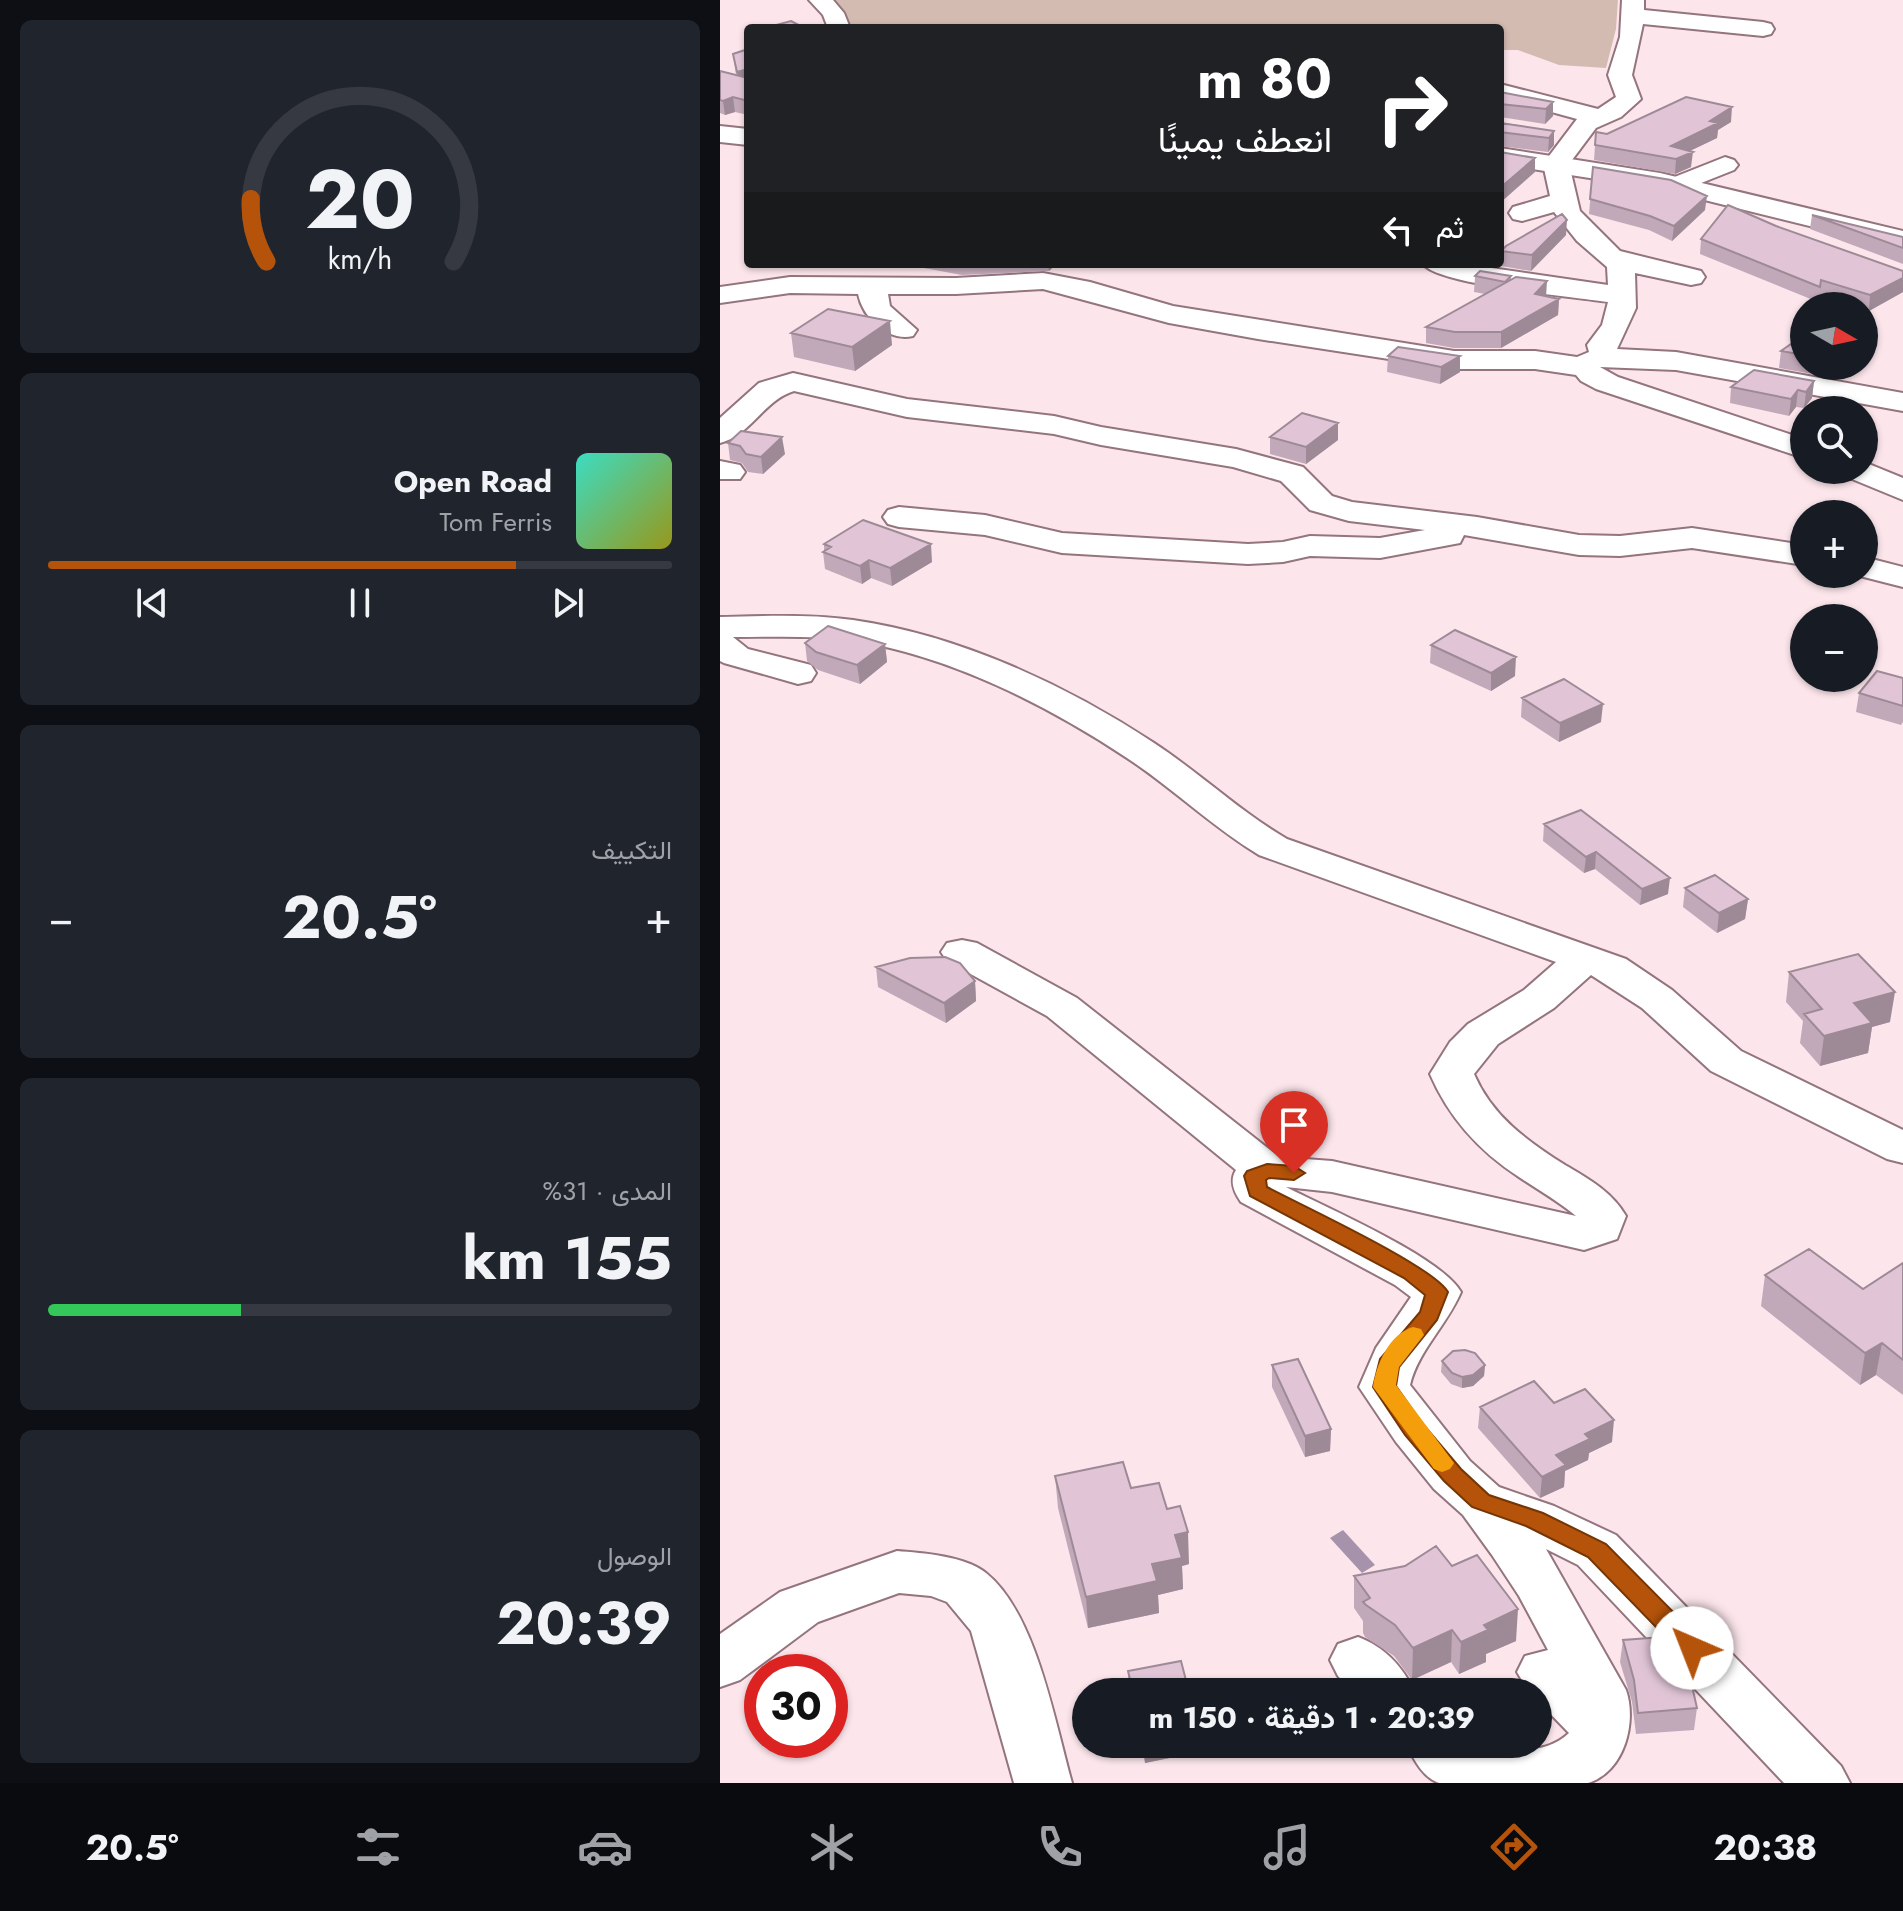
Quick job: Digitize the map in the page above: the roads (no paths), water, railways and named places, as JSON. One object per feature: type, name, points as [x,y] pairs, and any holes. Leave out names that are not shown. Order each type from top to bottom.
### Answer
[{"type":"main road","points":[[720,134],[744,137]]},
{"type":"main road","points":[[1504,155],[1578,141],[1680,185],[1903,240]]},
{"type":"street","points":[[820,0],[833,13],[837,24]]},
{"type":"street","points":[[1691,277],[1616,261],[1586,235],[1567,212],[1565,200],[1578,141],[1629,99],[1620,75],[1631,37],[1632,8],[1763,29]]},
{"type":"street","points":[[1504,94],[1578,141]]},
{"type":"street","points":[[1544,134],[1578,141]]},
{"type":"street","points":[[1680,185],[1725,165]]},
{"type":"street","points":[[1680,185],[1828,249]]},
{"type":"street","points":[[1522,213],[1565,200]]},
{"type":"street","points":[[1526,266],[1592,272],[1616,261]]},
{"type":"street","points":[[1616,261],[1621,318],[1602,345],[1591,375],[1790,444]]},
{"type":"street","points":[[1449,268],[1463,273],[1621,295]]},
{"type":"street","points":[[720,295],[790,285],[956,286],[1043,281],[1080,288],[1169,314],[1454,360],[1715,367],[1903,402]]},
{"type":"street","points":[[884,284],[872,293],[874,304],[885,318],[903,330]]},
{"type":"street","points":[[720,434],[770,389],[793,382],[907,408],[1054,425],[1101,436],[1223,455],[1292,474],[1312,497],[1334,508],[1600,547],[1692,538],[1790,553]]},
{"type":"street","points":[[1655,419],[1708,436],[1715,435],[1729,423]]},
{"type":"street","points":[[1878,470],[1903,474]]},
{"type":"street","points":[[1878,479],[1903,490]]},
{"type":"street","points":[[899,517],[985,525],[1062,543],[1248,554],[1283,552],[1310,546],[1380,548],[1496,531]]},
{"type":"street","points":[[1878,571],[1903,577]]},
{"type":"street","points":[[720,627],[841,630],[871,634],[951,656],[1033,692],[1139,750],[1238,826],[1273,847],[1626,976],[1726,1061],[1903,1148]]},
{"type":"street","points":[[720,644],[736,656],[798,673]]},
{"type":"street","points":[[962,952],[1062,1007],[1267,1171]]},
{"type":"street","points":[[1447,1758],[1487,1778],[1528,1782],[1556,1775],[1598,1746],[1603,1730],[1603,1708],[1595,1685],[1538,1581],[1481,1501],[1452,1475],[1384,1387],[1388,1364],[1430,1315],[1437,1292],[1412,1273],[1257,1191],[1255,1176],[1267,1171],[1342,1180],[1584,1234],[1600,1228],[1603,1216],[1588,1198],[1513,1150],[1473,1115],[1459,1094],[1452,1074],[1465,1052],[1483,1034],[1539,999],[1584,959]]},
{"type":"street","points":[[1481,1501],[1535,1520],[1597,1550],[1821,1783]]},
{"type":"street","points":[[720,1664],[799,1607],[897,1572],[935,1575],[966,1587],[994,1620],[1006,1650],[1043,1783]]},
{"type":"street","points":[[1545,1672],[1603,1730]]}]
